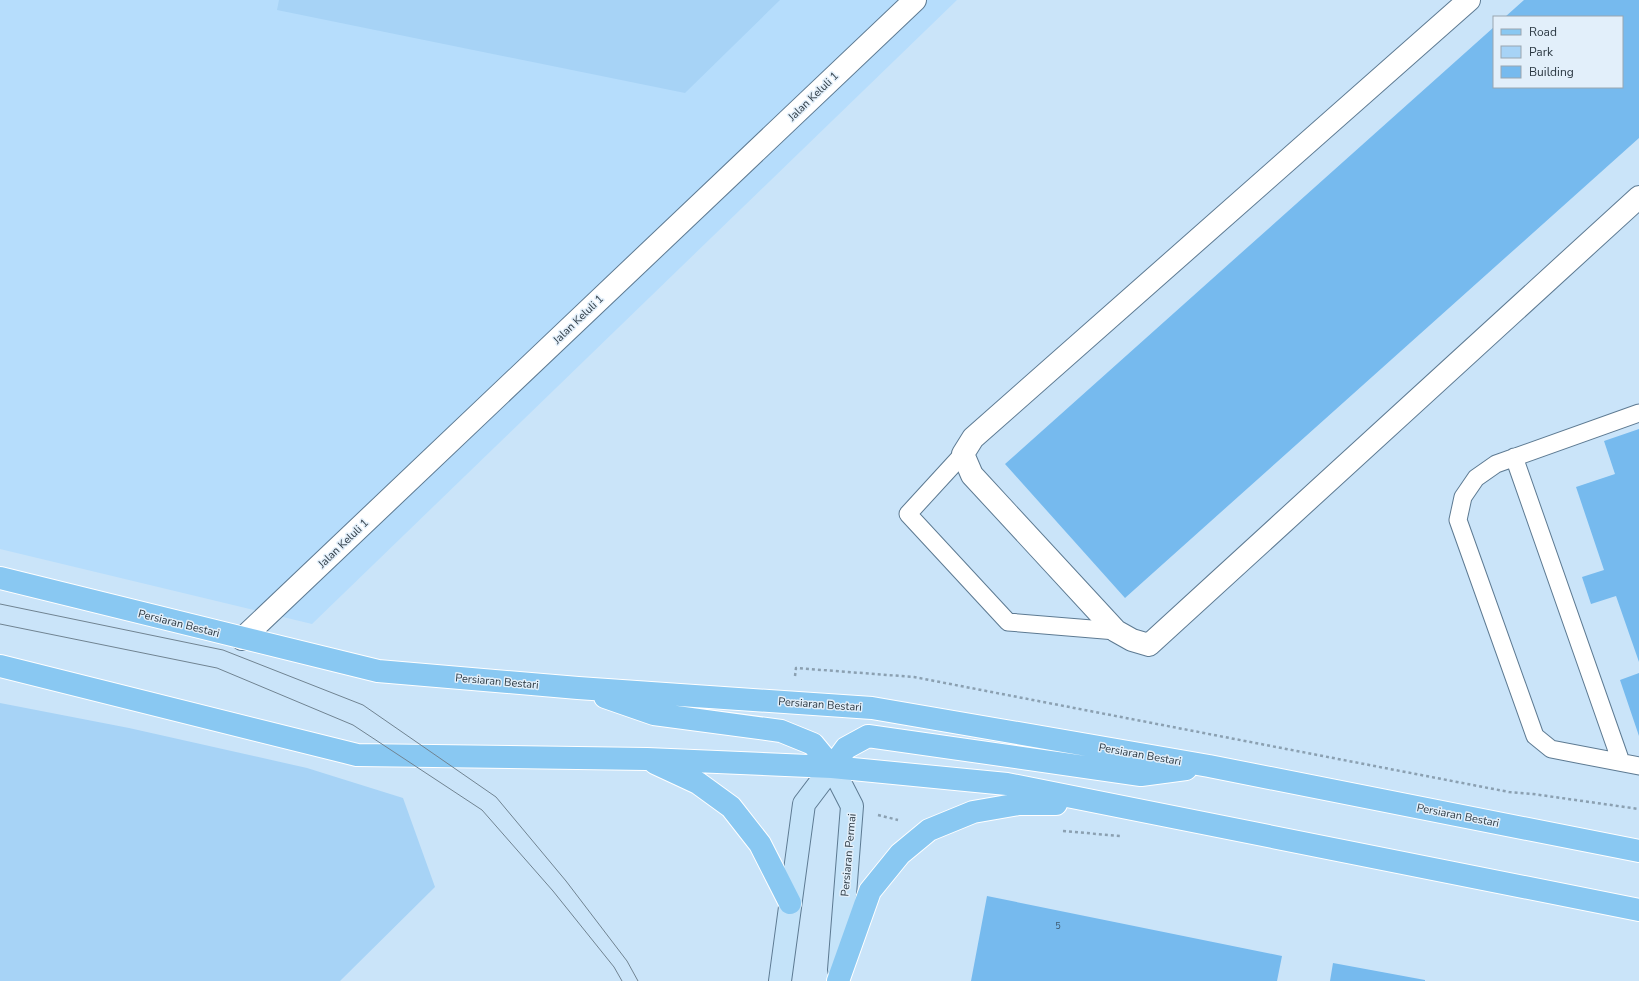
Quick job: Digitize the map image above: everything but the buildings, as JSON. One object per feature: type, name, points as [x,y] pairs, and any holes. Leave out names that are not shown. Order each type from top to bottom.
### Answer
[{"type":"main road","name":"Persiaran Bestari","points":[[0,578],[242,639],[378,671],[578,688],[872,708],[1209,766],[1639,851]]},
{"type":"main road","points":[[0,666],[357,756],[647,759],[832,767],[1007,784],[1639,910]]},
{"type":"main road","points":[[578,688],[654,714],[781,731],[813,744],[832,767]]},
{"type":"main road","points":[[780,981],[804,804],[846,748],[868,736],[1141,775],[1209,766]]},
{"type":"main road","points":[[647,759],[698,783],[731,807],[760,844],[790,903]]},
{"type":"main road","name":"Persiaran Permai","points":[[832,767],[852,806],[838,981]]},
{"type":"main road","points":[[838,981],[870,891],[900,854],[929,830],[973,812],[1019,804],[1103,804]]},
{"type":"street","name":"Jalan Keluli 1","points":[[242,639],[915,0]]},
{"type":"street","points":[[1468,0],[973,438],[963,454],[972,475],[1116,631],[1132,640],[1149,645],[1639,198]]},
{"type":"lane","points":[[1639,413],[1496,464],[1476,478],[1463,498],[1458,520],[1535,736],[1551,749],[1639,766]]},
{"type":"lane","points":[[963,454],[908,514],[1008,622],[1116,631]]},
{"type":"lane","points":[[1514,457],[1621,762]]},
{"type":"path","points":[[796,668],[914,677],[1509,792],[1639,809]]},
{"type":"path","points":[[877,815],[935,827]]},
{"type":"path","points":[[1061,831],[1124,836]]},
{"type":"shaded area","points":[[0,0],[957,0],[312,624],[0,549]]},
{"type":"green space","points":[[279,0],[780,0],[685,93],[277,10]]},
{"type":"green space","points":[[0,703],[129,728],[307,768],[403,798],[435,887],[340,981],[0,981]]},
{"type":"tram line","points":[[0,604],[223,650],[363,705],[496,797],[566,881],[627,961],[638,981]]},
{"type":"tram line","points":[[0,624],[217,668],[353,725],[482,810],[553,891],[614,967],[622,981]]}]
